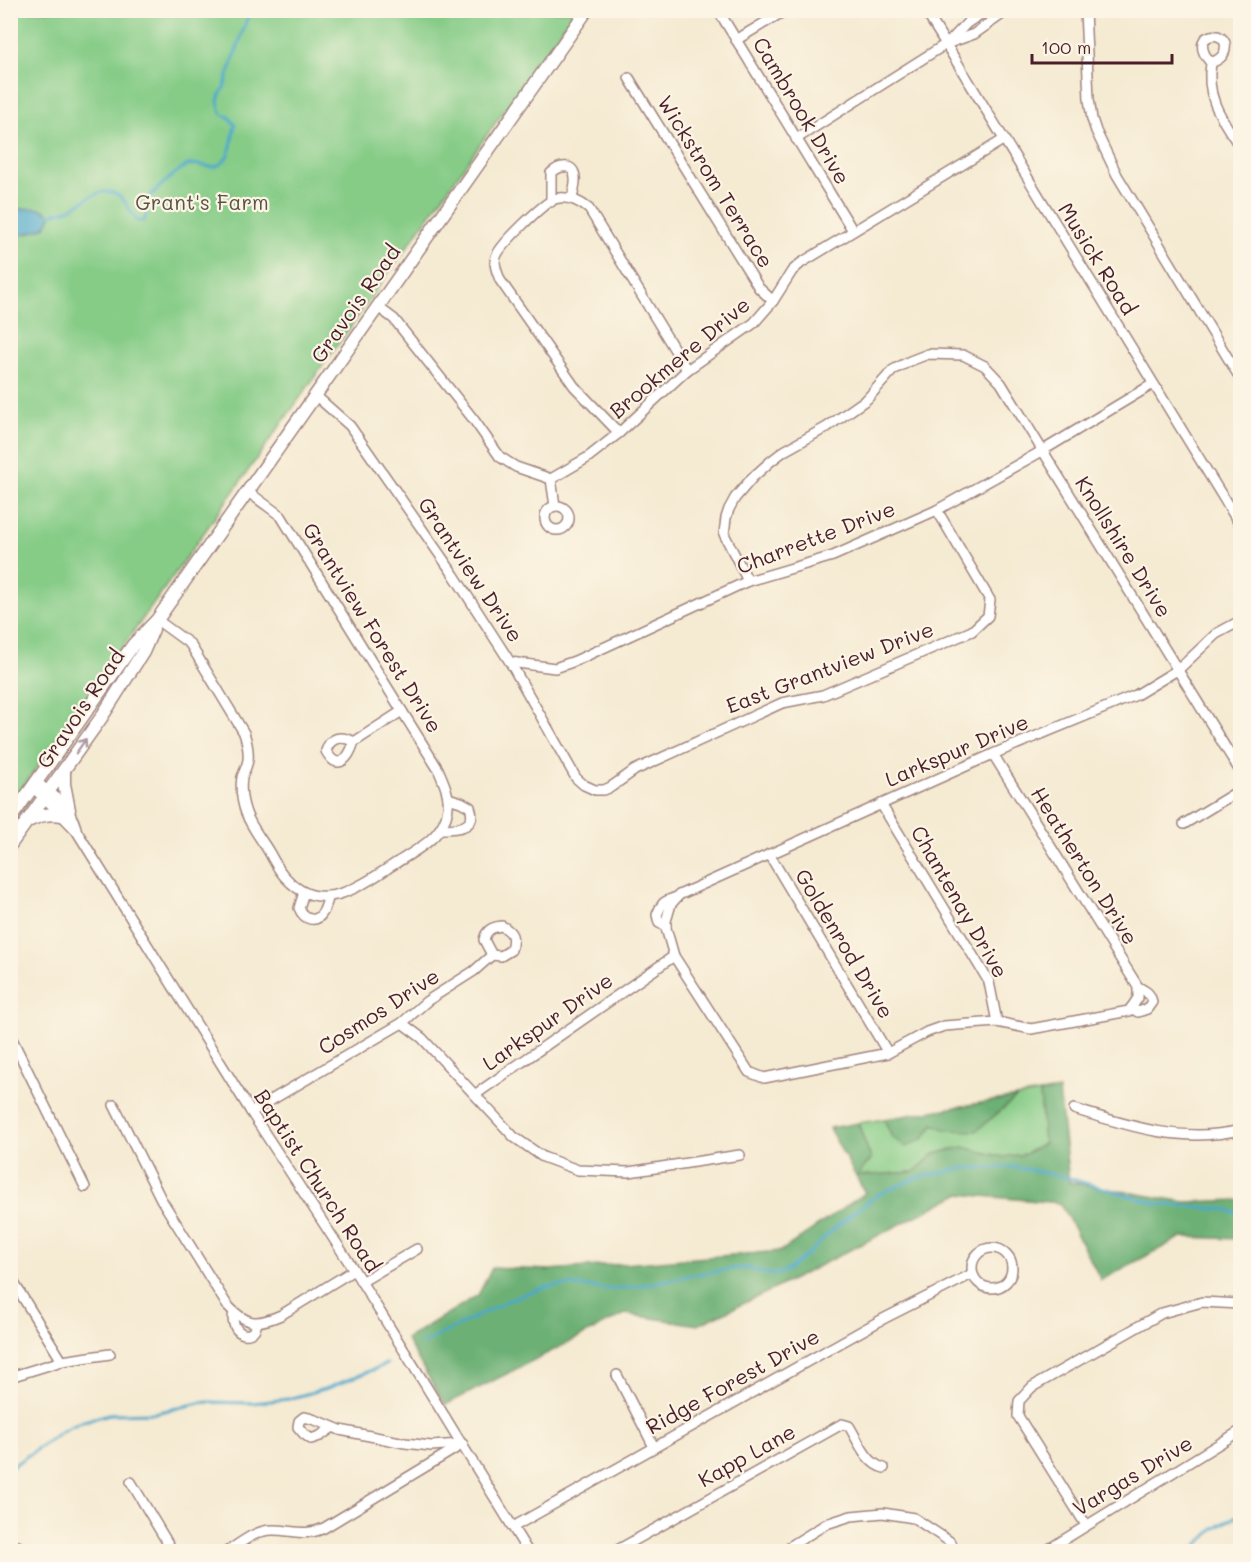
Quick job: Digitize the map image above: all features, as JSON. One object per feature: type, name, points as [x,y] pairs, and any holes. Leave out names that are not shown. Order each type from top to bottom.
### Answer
[{"type":"main road","name":"Gravois Road","points":[[10,819],[133,645],[157,620],[587,10]]},
{"type":"main road","name":"Gravois Road","points":[[10,845],[101,718],[143,652],[157,620]]},
{"type":"main road","points":[[27,821],[43,815],[65,813],[64,770]]},
{"type":"street","name":"Cambrook Drive","points":[[718,10],[853,231]]},
{"type":"street","points":[[736,40],[786,10]]},
{"type":"street","name":"Musick Road","points":[[925,10],[1240,525]]},
{"type":"street","points":[[946,45],[967,23],[987,10]]},
{"type":"street","points":[[796,139],[946,45],[974,34],[1008,10]]},
{"type":"street","points":[[1085,10],[1089,99],[1096,131],[1117,175],[1240,378]]},
{"type":"street","points":[[1210,63],[1210,88],[1214,104],[1240,147]]},
{"type":"street","name":"Wickstrom Terrace","points":[[629,78],[759,288],[773,301]]},
{"type":"street","name":"Brookmere Drive","points":[[551,479],[587,458],[619,433],[687,370],[754,322],[764,313],[792,271],[801,263],[1003,140]]},
{"type":"street","points":[[553,200],[552,173],[563,166],[572,170],[575,176],[572,199]]},
{"type":"street","points":[[619,433],[574,386],[500,280],[495,258],[509,239],[538,211],[553,200],[572,199],[588,209],[687,370]]},
{"type":"street","points":[[378,307],[394,319],[474,420],[500,457],[516,467],[551,479],[555,506]]},
{"type":"street","name":"Knollshire Drive","points":[[748,581],[724,534],[729,509],[735,498],[753,478],[784,451],[827,427],[867,399],[893,370],[928,354],[963,355],[985,366],[1001,383],[1240,771]]},
{"type":"street","name":"Charrette Drive","points":[[510,662],[555,668],[575,661],[748,581],[833,556],[937,510],[1042,451],[1153,384]]},
{"type":"street","name":"Grantview Drive","points":[[315,395],[350,426],[454,575],[510,662],[576,778]]},
{"type":"street","name":"Grantview Forest Drive","points":[[247,491],[281,516],[438,769],[448,792],[448,798]]},
{"type":"street","name":"East Grantview Drive","points":[[576,778],[595,790],[604,790],[635,770],[782,703],[823,695],[972,631],[987,616],[990,600],[937,510]]},
{"type":"street","points":[[157,620],[190,644],[244,733],[248,746],[248,760],[240,789],[247,815],[281,872],[297,889],[329,896],[347,892],[434,838],[446,816],[448,798],[470,807],[473,814],[471,820],[464,826],[440,829]]},
{"type":"street","name":"Larkspur Drive","points":[[476,1094],[674,956],[666,921],[672,904],[679,895],[993,754],[1136,696],[1179,669],[1216,634],[1240,621]]},
{"type":"street","points":[[354,742],[402,711]]},
{"type":"street","name":"Heatherton Drive","points":[[993,754],[1138,987],[1147,991],[1150,996],[1152,1002],[1147,1010],[1138,1012],[1131,1008]]},
{"type":"street","name":"Baptist Church Road","points":[[34,785],[65,813],[76,830],[251,1112],[463,1444],[525,1551]]},
{"type":"street","points":[[1184,824],[1240,790]]},
{"type":"street","name":"Chantenay Drive","points":[[881,804],[989,982],[997,1022]]},
{"type":"street","name":"Goldenrod Drive","points":[[770,854],[888,1053]]},
{"type":"street","points":[[304,892],[299,908],[302,915],[308,919],[315,919],[322,914],[329,896]]},
{"type":"street","name":"Cosmos Drive","points":[[251,1112],[402,1023],[427,1000],[474,971],[492,955]]},
{"type":"street","points":[[674,956],[749,1072],[764,1078],[888,1053],[927,1032],[944,1026],[997,1022],[1031,1029],[1129,1011],[1138,998],[1138,987]]},
{"type":"street","points":[[402,1023],[422,1038],[514,1137],[543,1157],[578,1170],[629,1172],[740,1155]]},
{"type":"street","points":[[10,1035],[86,1186]]},
{"type":"street","points":[[114,1105],[161,1199],[227,1305],[237,1315],[257,1323],[269,1320],[354,1270]]},
{"type":"street","points":[[1074,1109],[1152,1131],[1188,1135],[1240,1130]]},
{"type":"street","points":[[996,1248],[1006,1253],[1011,1263],[1010,1276],[1000,1286],[986,1287],[976,1281],[972,1274],[974,1257],[984,1249],[996,1248]]},
{"type":"street","points":[[361,1282],[417,1249]]},
{"type":"street","name":"Ridge Forest Drive","points":[[513,1527],[883,1318],[972,1274]]},
{"type":"street","points":[[14,1283],[62,1361]]},
{"type":"street","points":[[1086,1525],[1018,1416],[1020,1401],[1032,1387],[1162,1313],[1202,1302],[1240,1304]]},
{"type":"street","points":[[234,1312],[232,1319],[234,1326],[243,1334],[251,1333],[256,1329],[257,1323]]},
{"type":"street","points":[[10,1377],[62,1361],[110,1354]]},
{"type":"street","points":[[617,1375],[654,1447]]},
{"type":"street","name":"Kapp Lane","points":[[614,1551],[842,1424],[849,1426],[867,1456],[878,1466],[884,1467]]},
{"type":"street","points":[[333,1427],[405,1443],[431,1446],[463,1444]]},
{"type":"street","name":"Vargas Drive","points":[[1044,1551],[1240,1431]]},
{"type":"street","points":[[226,1551],[256,1533],[272,1530],[313,1533],[463,1444]]},
{"type":"street","points":[[131,1482],[173,1551]]},
{"type":"street","points":[[781,1551],[826,1524],[851,1516],[883,1513],[914,1518],[949,1541],[957,1551]]},
{"type":"green space","name":"Grant's Farm","points":[[11,11],[575,11],[11,804]]},
{"type":"green space","points":[[1059,1090],[1069,1182],[1185,1202],[1240,1200],[1240,1239],[1182,1237],[1101,1280],[1060,1203],[959,1194],[772,1290],[698,1325],[625,1314],[445,1405],[406,1339],[478,1295],[492,1268],[551,1270],[781,1251],[865,1193],[829,1128],[858,1123],[871,1159],[857,1176],[914,1172],[934,1154],[963,1147],[1003,1157],[1026,1154],[1044,1143],[1040,1093]]},
{"type":"green space","points":[[1040,1093],[1044,1143],[1026,1154],[1003,1157],[963,1147],[934,1154],[914,1172],[856,1176],[871,1159],[858,1123],[884,1119],[892,1137],[923,1139],[934,1124],[976,1131],[1017,1097]]},
{"type":"green space","points":[[1017,1097],[976,1131],[946,1130],[934,1124],[923,1139],[906,1147],[892,1137],[884,1119]]},
{"type":"water","points":[[11,208],[38,208],[51,216],[43,228],[20,234],[11,230]]},
{"type":"waterway","points":[[49,215],[67,210],[98,193],[112,192],[124,200],[137,221],[144,221],[149,198],[180,170],[188,165],[213,167],[222,163],[230,149],[235,125],[229,117],[223,115],[218,104],[219,98],[250,10]]},
{"type":"waterway","points":[[422,1344],[513,1298],[546,1287],[562,1285],[613,1289],[747,1268],[773,1275],[780,1273],[788,1270],[837,1226],[877,1195],[916,1178],[964,1168],[1014,1167],[1061,1176],[1158,1204],[1224,1209],[1240,1214]]},
{"type":"waterway","points":[[10,1468],[64,1430],[81,1422],[109,1414],[155,1413],[204,1402],[253,1403],[288,1399],[328,1388],[387,1364]]},
{"type":"waterway","points":[[1190,1552],[1214,1529],[1240,1514]]}]
